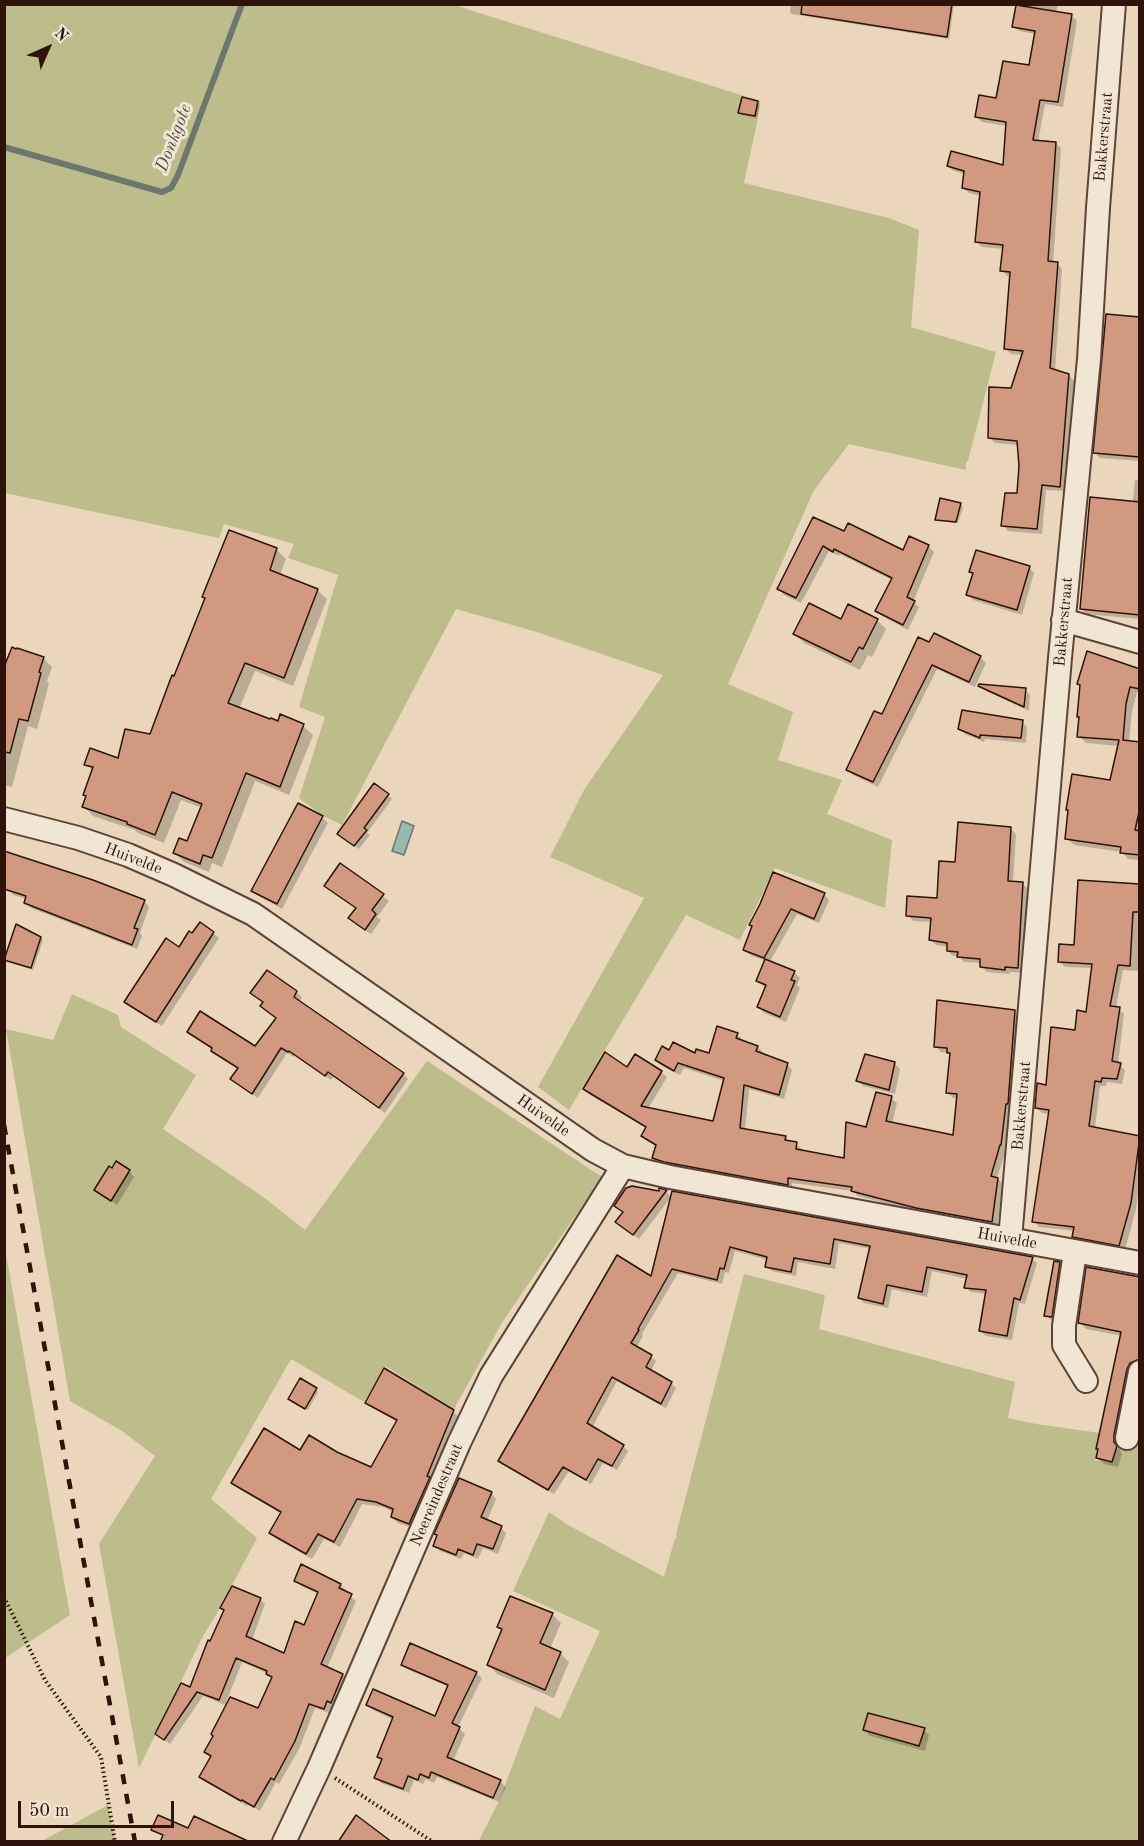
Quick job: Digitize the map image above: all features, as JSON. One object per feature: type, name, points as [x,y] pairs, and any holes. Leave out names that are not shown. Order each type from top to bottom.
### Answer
[{"type":"street","name":"Bakkerstraat","points":[[1010,1239],[1089,359],[1114,4]]},
{"type":"street","points":[[1064,620],[1140,642]]},
{"type":"street","name":"Huivelde","points":[[4,819],[78,838],[128,855],[254,914],[593,1150],[623,1166],[670,1177],[1140,1263]]},
{"type":"street","name":"Neereindestraat","points":[[284,1842],[320,1768],[459,1443],[491,1376],[623,1166]]},
{"type":"street","points":[[1075,1252],[1064,1326],[1064,1345],[1086,1381]]},
{"type":"street","points":[[1127,1438],[1140,1372]]},
{"type":"path","points":[[4,1597],[45,1680],[101,1757],[115,1842]]},
{"type":"path","points":[[320,1768],[433,1842]]},
{"type":"shaded area","points":[[5,5],[454,5],[760,101],[744,183],[889,218],[919,230],[911,327],[996,352],[968,461],[966,461],[966,470],[849,444],[814,490],[728,684],[793,712],[778,760],[842,780],[827,814],[892,840],[885,908],[775,868],[740,940],[686,915],[569,1110],[538,1087],[644,898],[550,857],[584,790],[663,675],[537,632],[456,609],[342,825],[323,816],[299,798],[325,717],[299,707],[338,575],[288,558],[294,544],[224,524],[219,538],[5,493]]},
{"type":"shaded area","points":[[72,994],[118,1015],[121,1027],[196,1075],[163,1129],[262,1196],[305,1230],[427,1061],[602,1177],[503,1321],[454,1409],[385,1366],[364,1402],[291,1359],[211,1499],[257,1538],[202,1638],[139,1768],[99,1544],[155,1456],[122,1431],[70,1401],[6,1029],[53,1040]]},
{"type":"shaded area","points":[[4,1243],[70,1615],[5,1658],[4,1658]]},
{"type":"shaded area","points":[[744,1274],[825,1295],[819,1329],[1015,1382],[1008,1418],[1100,1433],[1095,1461],[1118,1449],[1139,1447],[1139,1841],[478,1842],[499,1801],[535,1706],[560,1719],[600,1631],[513,1591],[549,1512],[568,1525],[664,1577],[677,1536]]},
{"type":"shaded area","points":[[108,1805],[115,1841],[42,1841]]},
{"type":"water","points":[[402,821],[414,826],[404,855],[392,851]]},
{"type":"building","points":[[802,4],[952,4],[947,37],[801,14]]},
{"type":"building","points":[[1016,5],[1072,14],[1058,102],[1040,100],[1033,140],[1056,142],[1048,261],[1058,262],[1050,368],[1069,374],[1060,487],[1042,485],[1037,529],[1001,526],[1005,493],[1017,493],[1019,466],[1017,441],[988,438],[989,387],[1011,388],[1023,351],[1004,349],[1010,272],[1000,271],[1003,245],[975,242],[980,192],[962,188],[964,171],[947,166],[951,151],[1003,165],[1006,122],[975,117],[979,95],[996,98],[1003,61],[1029,65],[1035,31],[1012,27]]},
{"type":"building","points":[[742,97],[758,101],[755,116],[738,113]]},
{"type":"building","points":[[1106,314],[1140,317],[1140,457],[1093,453]]},
{"type":"building","points":[[1090,497],[1140,502],[1140,615],[1080,609]]},
{"type":"building","points":[[940,498],[961,503],[956,522],[935,520]]},
{"type":"building","points":[[813,517],[844,531],[848,523],[903,550],[909,536],[929,545],[907,597],[915,601],[903,625],[875,611],[892,578],[834,549],[833,552],[823,546],[796,598],[777,589]]},
{"type":"building","points":[[229,530],[277,548],[270,570],[318,589],[284,678],[245,663],[228,703],[270,719],[278,721],[280,714],[304,724],[280,787],[246,773],[212,858],[203,855],[200,864],[173,853],[179,838],[187,841],[202,804],[172,792],[155,835],[127,824],[127,822],[82,807],[86,796],[83,795],[93,767],[84,765],[90,748],[118,758],[125,729],[150,734],[205,598],[202,597]]},
{"type":"building","points":[[976,550],[1030,566],[1017,610],[966,595],[973,573],[969,572]]},
{"type":"building","points":[[809,603],[841,619],[848,604],[878,619],[863,649],[859,647],[851,662],[793,634]]},
{"type":"building","points":[[934,633],[981,656],[969,682],[932,665],[873,782],[846,770],[874,711],[882,714],[918,637],[929,642]]},
{"type":"building","points":[[12,647],[44,657],[28,721],[19,719],[10,753],[4,752],[4,667]]},
{"type":"building","points":[[1087,651],[1140,669],[1140,689],[1130,687],[1123,740],[1140,742],[1140,808],[1135,830],[1140,831],[1140,855],[1120,853],[1121,847],[1065,839],[1068,810],[1066,810],[1072,774],[1110,780],[1119,740],[1077,737],[1080,685],[1077,684]]},
{"type":"building","points":[[979,684],[1026,688],[1024,707],[978,686]]},
{"type":"building","points":[[962,710],[1023,720],[1021,738],[980,735],[980,738],[958,729]]},
{"type":"building","points":[[374,783],[389,794],[364,828],[367,830],[354,846],[337,834]]},
{"type":"building","points":[[298,803],[323,816],[277,904],[251,891]]},
{"type":"building","points":[[958,822],[1011,827],[1008,881],[1023,882],[1018,968],[1005,967],[1005,970],[980,967],[980,959],[957,957],[958,952],[947,951],[947,943],[929,940],[931,918],[906,916],[907,896],[937,898],[939,861],[955,862]]},
{"type":"building","points":[[4,851],[93,880],[145,900],[134,928],[138,929],[132,945],[24,903],[26,896],[4,889]]},
{"type":"building","points":[[340,863],[384,894],[372,910],[376,914],[365,930],[348,918],[356,908],[324,886]]},
{"type":"building","points":[[773,872],[825,893],[814,919],[791,909],[764,958],[743,950],[752,926],[749,925]]},
{"type":"building","points":[[1078,880],[1140,884],[1140,912],[1133,912],[1130,966],[1118,965],[1110,1006],[1120,1007],[1112,1061],[1121,1063],[1117,1079],[1102,1078],[1101,1082],[1095,1081],[1089,1126],[1140,1136],[1131,1203],[1119,1246],[1072,1237],[1074,1227],[1032,1222],[1049,1110],[1035,1108],[1037,1083],[1046,1085],[1051,1027],[1075,1030],[1077,1010],[1086,1012],[1092,964],[1058,962],[1059,944],[1074,945]]},
{"type":"building","points":[[200,922],[214,932],[156,1022],[124,1002],[166,938],[179,947],[189,931],[192,933]]},
{"type":"building","points":[[16,924],[41,937],[31,968],[4,960]]},
{"type":"building","points":[[765,959],[795,971],[791,980],[795,981],[780,1017],[757,1007],[766,985],[756,981]]},
{"type":"building","points":[[267,970],[297,991],[294,997],[404,1073],[379,1108],[328,1072],[325,1076],[281,1048],[252,1094],[230,1079],[238,1068],[187,1032],[200,1011],[255,1046],[276,1018],[260,1006],[263,1002],[250,993]]},
{"type":"building","points":[[937,1000],[1015,1010],[1008,1104],[1006,1104],[1001,1145],[991,1176],[998,1178],[992,1222],[916,1208],[851,1191],[852,1187],[788,1178],[788,1185],[664,1162],[652,1158],[656,1145],[641,1136],[646,1127],[583,1089],[605,1052],[627,1067],[635,1054],[662,1071],[641,1106],[713,1121],[724,1078],[678,1063],[674,1071],[655,1060],[662,1046],[669,1050],[673,1042],[695,1053],[696,1049],[709,1053],[717,1026],[738,1033],[736,1038],[758,1046],[756,1051],[788,1063],[779,1095],[744,1085],[740,1128],[786,1136],[785,1140],[797,1142],[796,1149],[844,1158],[846,1122],[866,1127],[876,1092],[892,1096],[886,1121],[953,1135],[957,1094],[946,1093],[950,1053],[947,1053],[947,1048],[934,1047]]},
{"type":"building","points":[[865,1054],[895,1062],[889,1090],[856,1081]]},
{"type":"building","points":[[116,1161],[130,1170],[111,1201],[94,1190],[109,1166],[112,1168]]},
{"type":"building","points":[[632,1186],[659,1191],[659,1188],[667,1190],[633,1235],[615,1222],[623,1212],[614,1206],[626,1188]]},
{"type":"building","points":[[672,1191],[1033,1257],[1020,1300],[1014,1298],[1007,1336],[979,1331],[986,1290],[964,1288],[967,1275],[927,1267],[922,1292],[887,1285],[883,1304],[858,1298],[870,1246],[834,1239],[830,1264],[794,1258],[791,1272],[765,1267],[767,1257],[730,1247],[724,1269],[720,1268],[717,1280],[672,1269],[631,1343],[652,1355],[646,1367],[672,1382],[661,1404],[612,1377],[587,1423],[624,1445],[612,1466],[598,1459],[586,1480],[563,1467],[548,1490],[498,1461],[617,1255],[651,1276]]},
{"type":"building","points":[[1054,1261],[1060,1262],[1052,1317],[1044,1316]]},
{"type":"building","points":[[1086,1267],[1140,1277],[1140,1359],[1130,1363],[1127,1369],[1114,1435],[1114,1442],[1117,1446],[1112,1462],[1096,1458],[1098,1449],[1096,1449],[1121,1332],[1078,1323]]},
{"type":"building","points":[[384,1368],[454,1410],[427,1476],[430,1477],[409,1524],[391,1517],[393,1509],[376,1502],[357,1499],[334,1542],[318,1534],[306,1554],[269,1533],[281,1512],[231,1483],[264,1428],[300,1450],[309,1435],[337,1452],[371,1467],[397,1420],[365,1403]]},
{"type":"building","points":[[300,1378],[317,1388],[305,1409],[288,1399]]},
{"type":"building","points":[[459,1478],[492,1492],[481,1517],[502,1526],[493,1549],[477,1544],[473,1555],[458,1549],[456,1555],[433,1546],[437,1535],[434,1534]]},
{"type":"building","points":[[301,1564],[341,1584],[339,1588],[352,1594],[321,1664],[343,1674],[331,1703],[327,1701],[324,1709],[309,1704],[295,1741],[274,1780],[271,1778],[254,1807],[199,1777],[211,1756],[204,1752],[230,1697],[258,1708],[272,1677],[266,1674],[267,1671],[236,1658],[219,1700],[197,1692],[164,1740],[155,1734],[181,1683],[190,1687],[208,1640],[210,1641],[224,1610],[220,1608],[232,1586],[261,1598],[246,1636],[284,1653],[295,1621],[304,1625],[318,1592],[294,1581]]},
{"type":"building","points":[[510,1596],[553,1613],[540,1643],[561,1652],[545,1690],[487,1665],[502,1629],[497,1627]]},
{"type":"building","points":[[410,1643],[477,1672],[452,1723],[460,1727],[447,1757],[501,1780],[493,1798],[431,1772],[429,1778],[420,1774],[418,1780],[408,1776],[403,1789],[374,1778],[382,1759],[377,1757],[393,1717],[366,1705],[373,1689],[435,1716],[448,1685],[401,1665]]},
{"type":"building","points":[[868,1713],[925,1728],[919,1746],[863,1730]]},
{"type":"building","points":[[158,1815],[188,1828],[194,1816],[250,1842],[160,1842],[163,1835],[151,1830]]},
{"type":"building","points":[[356,1815],[392,1842],[338,1842]]},
{"type":"waterway","name":"Donkgote","points":[[4,147],[162,192],[171,188],[178,175],[242,4]]},
{"type":"railway","points":[[4,1125],[135,1842]]}]
